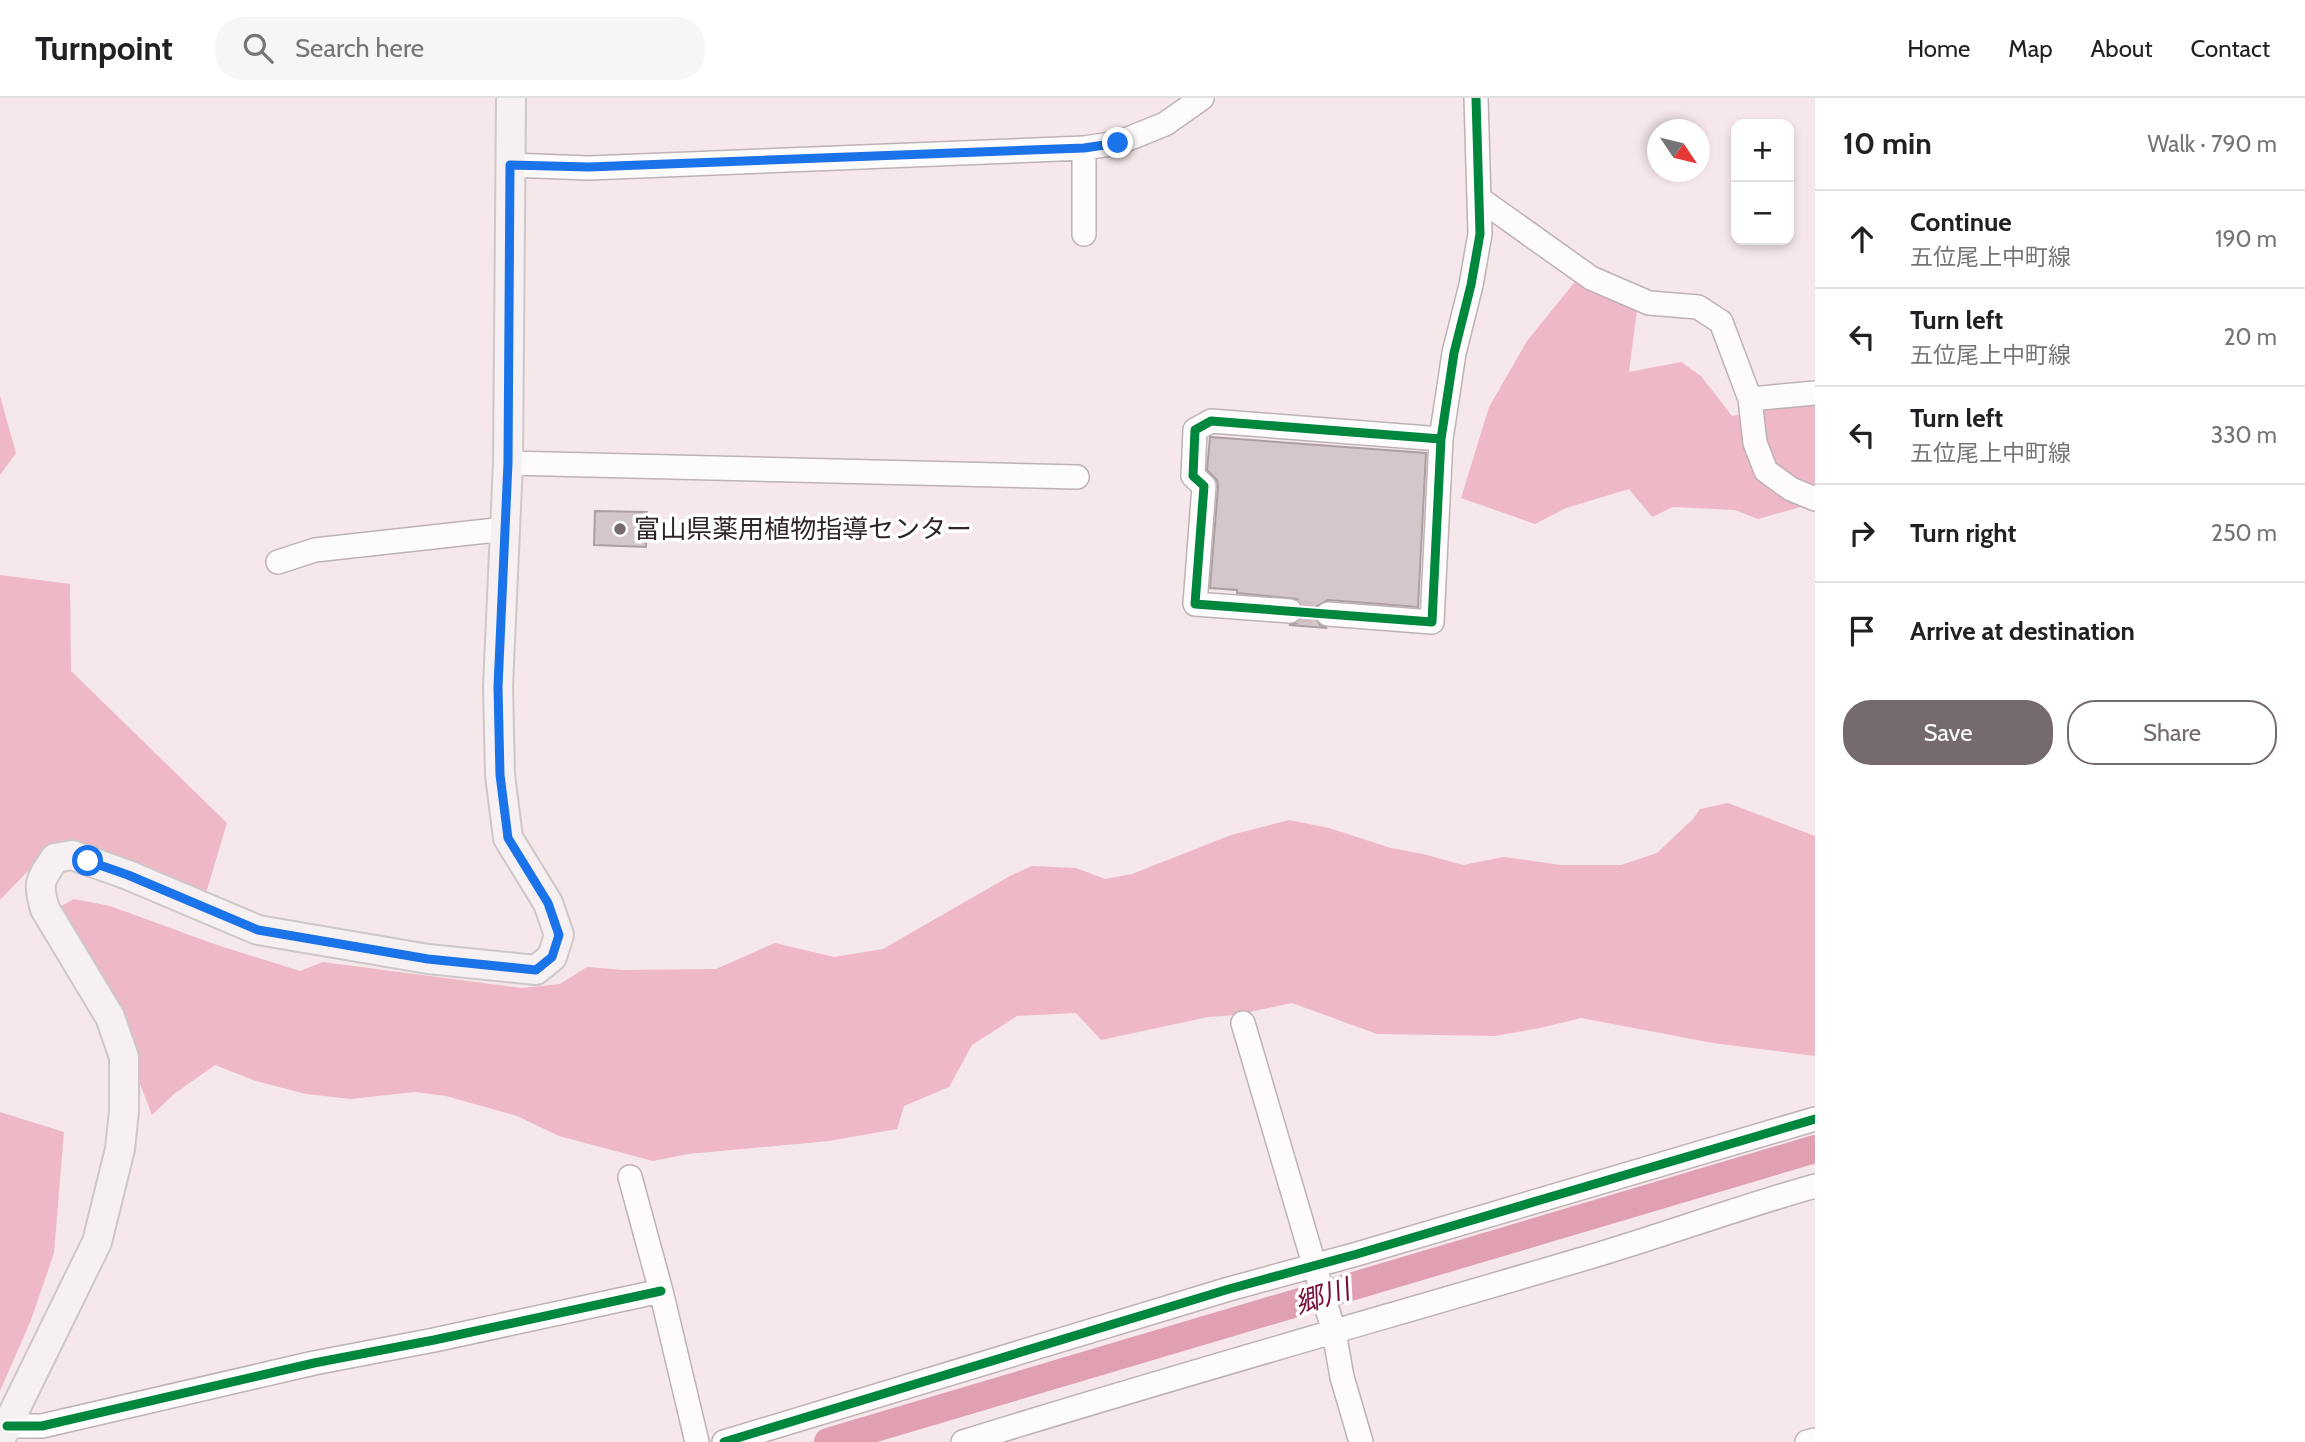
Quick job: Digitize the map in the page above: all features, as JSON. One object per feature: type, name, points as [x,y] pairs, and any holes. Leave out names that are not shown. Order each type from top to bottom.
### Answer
[{"type":"main road","points":[[3,1433],[97,1242],[120,1149],[124,1111],[124,1058],[110,1017],[45,909],[39,891],[40,879],[55,858],[72,855],[128,875],[258,930],[428,959],[510,968],[536,970],[552,957],[559,935],[548,903],[508,838],[500,775],[498,687],[508,463],[511,98]]},
{"type":"street","points":[[510,165],[589,167],[1084,148],[1118,143],[1165,124],[1202,98]]},
{"type":"street","points":[[1328,614],[1432,621],[1441,439],[1454,353],[1480,234],[1476,98]]},
{"type":"street","points":[[1084,148],[1084,234]]},
{"type":"street","points":[[1480,199],[1591,278],[1649,303],[1698,307],[1721,322],[1750,399],[1755,443],[1766,471],[1791,489],[1815,499]]},
{"type":"street","points":[[1750,399],[1815,393]]},
{"type":"street","points":[[1290,611],[1195,604],[1204,486],[1193,477],[1195,430],[1211,421],[1441,439]]},
{"type":"street","points":[[508,463],[1077,477]]},
{"type":"street","points":[[278,562],[315,550],[505,528]]},
{"type":"street","points":[[1243,1023],[1334,1332],[1342,1377],[1362,1442]]},
{"type":"street","points":[[724,1442],[1314,1265],[1815,1119]]},
{"type":"street","points":[[630,1177],[697,1442]]},
{"type":"street","points":[[963,1442],[1209,1367],[1605,1252],[1763,1200],[1815,1186]]},
{"type":"street","points":[[3,1433],[314,1363],[661,1292]]},
{"type":"street","points":[[1807,1442],[1815,1440]]},
{"type":"shaded area","points":[[1578,278],[1637,310],[1629,372],[1681,362],[1701,376],[1732,416],[1815,400],[1815,503],[1758,519],[1735,510],[1673,507],[1652,517],[1629,489],[1566,508],[1535,524],[1461,498],[1489,407],[1527,341]]},
{"type":"shaded area","points":[[0,396],[16,453],[0,475]]},
{"type":"shaded area","points":[[0,575],[70,584],[71,671],[227,823],[206,893],[55,843],[0,900]]},
{"type":"shaded area","points":[[1728,803],[1815,836],[1815,1056],[1713,1043],[1581,1018],[1495,1036],[1377,1034],[1292,1003],[1236,1015],[1208,1017],[1101,1040],[1076,1013],[1017,1016],[972,1045],[949,1087],[904,1106],[897,1129],[829,1141],[688,1154],[653,1161],[559,1136],[517,1116],[446,1096],[414,1092],[351,1099],[306,1094],[256,1081],[215,1065],[174,1094],[152,1115],[116,1022],[54,910],[74,899],[110,906],[217,945],[300,971],[323,962],[522,988],[560,984],[587,967],[623,970],[716,969],[775,943],[834,957],[883,949],[1032,866],[1076,868],[1105,879],[1132,874],[1231,835],[1289,820],[1329,828],[1391,848],[1463,865],[1504,857],[1561,865],[1621,865],[1657,853],[1700,809]]},
{"type":"shaded area","points":[[0,1112],[64,1132],[54,1253],[31,1320],[0,1391]]},
{"type":"building","points":[[1210,437],[1426,453],[1418,607],[1328,600],[1317,606],[1314,614],[1320,625],[1327,628],[1289,625],[1297,623],[1304,613],[1303,606],[1297,599],[1210,588],[1218,487],[1217,480],[1207,470]]},
{"type":"building","name":"富山県薬用植物指導センター","points":[[595,511],[647,512],[646,547],[594,545]]},
{"type":"waterway","name":"郷川","points":[[828,1442],[1815,1149]]},
{"type":"tunnel","points":[[1290,611],[1328,614]]},
{"type":"cycle path","points":[[1441,439],[1211,421],[1195,430],[1193,476],[1204,486],[1195,604],[1432,622],[1441,439],[1454,353],[1480,234],[1476,98]]},
{"type":"cycle path","points":[[724,1442],[1229,1289],[1815,1119]]},
{"type":"cycle path","points":[[7,1426],[42,1426],[314,1363],[661,1291]]},
{"type":"place","name":"富山県薬用植物指導センター","points":[[620,529]]},
{"type":"route","points":[[88,861],[258,930],[428,959],[536,970],[552,957],[559,935],[548,903],[508,838],[500,775],[498,687],[508,463],[510,165],[589,167],[1084,148],[1118,143]]}]
